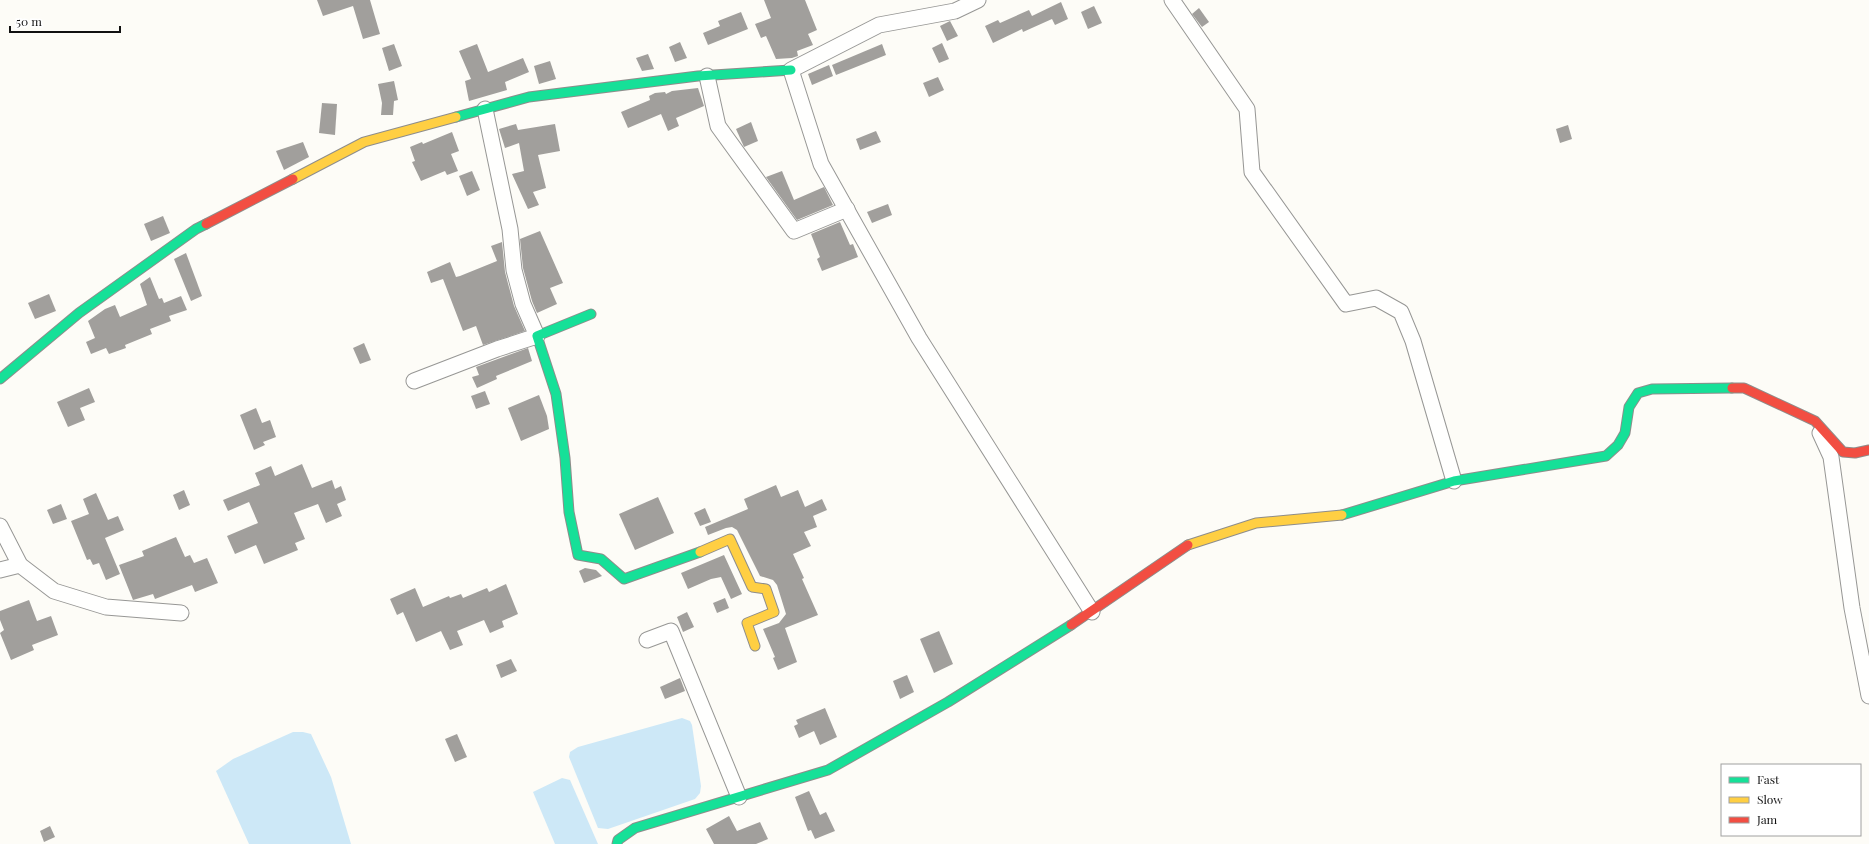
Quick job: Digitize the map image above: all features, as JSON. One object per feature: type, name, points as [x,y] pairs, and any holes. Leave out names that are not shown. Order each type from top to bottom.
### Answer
[{"type":"street","points":[[0,379],[79,313],[196,229],[364,142],[529,97],[707,76],[791,70],[879,25],[955,11],[978,0]]},
{"type":"street","points":[[1172,0],[1247,109],[1252,172],[1346,304],[1376,298],[1401,312],[1413,341],[1454,481]]},
{"type":"street","points":[[791,70],[821,164],[919,338],[1092,612]]},
{"type":"street","points":[[707,76],[718,126],[794,231],[847,209]]},
{"type":"street","points":[[485,109],[510,229],[514,270],[523,304],[538,336],[556,394],[565,458],[569,512],[578,555],[601,559],[624,579],[684,559],[730,539],[752,587],[766,589],[774,612],[747,623],[755,646]]},
{"type":"street","points":[[414,381],[497,349],[538,336],[591,314]]},
{"type":"street","points":[[617,844],[618,840],[635,828],[828,770],[948,702],[1092,612],[1185,546],[1256,523],[1335,517],[1454,481],[1606,456],[1618,444],[1625,433],[1630,407],[1638,393],[1652,390],[1744,388],[1815,421],[1843,452],[1855,453],[1869,450]]},
{"type":"street","points":[[1815,421],[1831,457],[1852,608],[1869,696]]},
{"type":"street","points":[[0,526],[20,565],[54,591],[106,607],[181,613]]},
{"type":"street","points":[[0,570],[20,565]]},
{"type":"street","points":[[647,640],[671,631],[739,797]]},
{"type":"water","points":[[682,718],[690,721],[692,725],[701,786],[700,793],[695,799],[608,829],[598,828],[569,757],[570,752],[578,747]]},
{"type":"water","points":[[293,732],[311,734],[331,777],[351,844],[249,844],[216,771],[233,759]]},
{"type":"water","points":[[562,778],[570,780],[598,844],[555,844],[533,792]]},
{"type":"building","points":[[317,0],[370,0],[380,34],[363,39],[353,6],[323,16]]},
{"type":"building","points":[[764,0],[805,0],[817,30],[808,34],[813,45],[797,51],[798,56],[776,59],[766,36],[761,38],[755,24],[771,18]]},
{"type":"building","points":[[1061,2],[1068,19],[1055,25],[1052,19],[1023,32],[1022,29],[993,43],[985,26],[998,20],[1000,23],[1029,10],[1032,16]]},
{"type":"building","points":[[1094,6],[1102,23],[1088,29],[1081,12]]},
{"type":"building","points":[[1199,8],[1209,22],[1202,27],[1192,14]]},
{"type":"building","points":[[741,12],[748,29],[708,45],[703,33],[720,26],[718,21]]},
{"type":"building","points":[[950,21],[958,36],[947,41],[940,26]]},
{"type":"building","points":[[680,42],[687,58],[675,62],[669,47]]},
{"type":"building","points":[[942,43],[949,59],[939,63],[932,48]]},
{"type":"building","points":[[394,44],[402,66],[389,71],[382,48]]},
{"type":"building","points":[[477,44],[488,72],[523,58],[529,72],[505,82],[507,90],[469,101],[465,81],[471,79],[459,51]]},
{"type":"building","points":[[882,44],[886,55],[836,75],[832,65]]},
{"type":"building","points":[[648,54],[654,69],[642,71],[636,58]]},
{"type":"building","points":[[550,61],[556,79],[539,84],[534,66]]},
{"type":"building","points":[[829,65],[833,76],[812,85],[808,74]]},
{"type":"building","points":[[938,77],[944,90],[929,97],[923,83]]},
{"type":"building","points":[[394,81],[398,100],[394,101],[393,115],[381,115],[382,103],[378,84]]},
{"type":"building","points":[[698,88],[704,106],[676,118],[679,126],[668,131],[661,114],[628,128],[621,112],[650,100],[649,96],[655,93],[665,92],[666,94],[672,91]]},
{"type":"building","points":[[322,103],[337,104],[335,135],[319,133]]},
{"type":"building","points":[[751,122],[758,141],[744,147],[736,129]]},
{"type":"building","points":[[516,124],[518,130],[555,124],[560,151],[538,155],[546,188],[533,192],[539,205],[528,209],[512,174],[524,171],[519,143],[505,148],[499,129]]},
{"type":"building","points":[[1568,125],[1572,139],[1560,143],[1556,129]]},
{"type":"building","points":[[876,131],[881,142],[860,150],[856,139]]},
{"type":"building","points":[[452,132],[459,151],[451,154],[458,171],[447,175],[445,171],[421,181],[412,162],[415,161],[410,147],[422,142],[423,144]]},
{"type":"building","points":[[303,142],[309,157],[284,170],[276,151]]},
{"type":"building","points":[[472,171],[480,190],[467,196],[459,176]]},
{"type":"building","points":[[782,171],[794,200],[824,187],[833,205],[797,220],[766,177]]},
{"type":"building","points":[[888,204],[892,215],[872,223],[867,212]]},
{"type":"building","points":[[163,216],[170,233],[151,241],[144,224]]},
{"type":"building","points":[[840,222],[850,245],[853,244],[858,257],[822,271],[817,259],[820,257],[811,234]]},
{"type":"building","points":[[540,231],[563,283],[550,288],[557,304],[537,313],[532,301],[523,268],[520,239]]},
{"type":"building","points":[[502,242],[505,272],[514,306],[525,331],[483,345],[476,326],[463,331],[443,279],[431,283],[427,272],[450,262],[456,277],[460,276],[497,261],[491,246]]},
{"type":"building","points":[[186,253],[202,296],[191,301],[174,259]]},
{"type":"building","points":[[150,277],[159,299],[162,298],[164,303],[181,296],[187,310],[169,316],[171,321],[150,329],[152,334],[125,345],[126,348],[109,354],[106,348],[91,354],[86,342],[95,338],[88,321],[105,309],[115,305],[120,317],[147,305],[140,284]]},
{"type":"building","points":[[49,294],[56,311],[35,319],[28,303]]},
{"type":"building","points":[[364,343],[371,360],[360,364],[353,348]]},
{"type":"building","points":[[528,348],[532,361],[496,376],[497,379],[477,388],[472,377],[479,375],[476,367]]},
{"type":"building","points":[[89,388],[95,402],[80,408],[85,420],[68,427],[57,402]]},
{"type":"building","points":[[485,391],[490,404],[476,409],[471,396]]},
{"type":"building","points":[[539,395],[547,416],[549,429],[521,441],[508,408]]},
{"type":"building","points":[[256,408],[262,423],[270,420],[276,437],[263,442],[265,445],[254,450],[240,415]]},
{"type":"building","points":[[302,464],[312,488],[332,480],[335,489],[341,486],[346,500],[337,504],[342,516],[326,523],[318,504],[294,513],[305,539],[295,543],[298,550],[264,564],[256,545],[235,554],[227,536],[258,523],[249,502],[228,511],[223,500],[260,485],[255,473],[271,466],[275,476]]},
{"type":"building","points":[[776,485],[781,497],[798,490],[805,507],[822,499],[827,510],[813,516],[817,527],[804,532],[811,546],[793,554],[818,615],[785,628],[797,662],[778,670],[773,658],[775,657],[763,629],[779,623],[786,614],[777,585],[773,580],[760,576],[737,530],[732,527],[726,528],[708,535],[705,527],[748,509],[744,499]]},
{"type":"building","points":[[184,490],[190,505],[179,510],[173,495]]},
{"type":"building","points":[[96,493],[108,520],[118,516],[124,530],[105,538],[120,574],[106,580],[99,563],[93,565],[90,559],[87,560],[71,521],[89,514],[83,499]]},
{"type":"building","points":[[658,497],[674,533],[635,550],[619,514]]},
{"type":"building","points":[[61,504],[67,519],[53,524],[47,510]]},
{"type":"building","points":[[705,508],[711,522],[700,526],[694,513]]},
{"type":"building","points":[[176,537],[185,557],[190,555],[194,563],[207,558],[218,583],[195,592],[192,585],[155,599],[153,594],[133,600],[119,565],[144,556],[142,551]]},
{"type":"building","points":[[724,555],[742,594],[731,599],[721,577],[711,579],[688,589],[681,573]]},
{"type":"building","points":[[585,568],[596,570],[602,576],[584,583],[579,571]]},
{"type":"building","points":[[506,584],[518,614],[502,621],[504,627],[490,633],[484,620],[457,631],[463,645],[450,650],[441,631],[416,642],[403,612],[397,615],[390,599],[415,588],[423,607],[449,596],[450,598],[461,594],[463,598],[487,588],[489,592]]},
{"type":"building","points":[[725,598],[729,608],[717,613],[713,603]]},
{"type":"building","points":[[29,600],[37,621],[51,616],[58,635],[32,645],[34,650],[11,660],[0,633],[4,630],[0,620],[0,611]]},
{"type":"building","points":[[687,612],[694,627],[683,632],[677,617]]},
{"type":"building","points":[[939,631],[953,664],[934,673],[920,639]]},
{"type":"building","points":[[511,659],[517,671],[501,678],[496,665]]},
{"type":"building","points":[[907,675],[914,692],[900,699],[893,681]]},
{"type":"building","points":[[680,678],[685,691],[665,699],[660,687]]},
{"type":"building","points":[[825,708],[837,737],[820,745],[814,731],[799,738],[794,726],[798,724],[796,720]]},
{"type":"building","points":[[457,734],[467,757],[455,762],[445,739]]},
{"type":"building","points":[[809,791],[820,815],[826,812],[835,831],[815,839],[811,830],[808,831],[795,797]]},
{"type":"building","points":[[729,816],[737,831],[760,822],[768,839],[756,844],[714,844],[706,829]]},
{"type":"building","points":[[50,826],[55,837],[44,842],[40,831]]},
{"type":"traffic: fast","points":[[456,117],[529,97],[698,76],[791,70]]},
{"type":"traffic: fast","points":[[0,379],[79,313],[196,229],[206,224]]},
{"type":"traffic: fast","points":[[591,314],[537,336],[556,394],[565,458],[569,512],[578,555],[601,559],[624,579],[700,552]]},
{"type":"traffic: fast","points":[[1342,515],[1454,481],[1606,456],[1618,445],[1625,433],[1629,407],[1638,393],[1652,389],[1732,388]]},
{"type":"traffic: fast","points":[[617,844],[618,840],[635,828],[828,770],[948,702],[1071,625]]},
{"type":"traffic: slow","points":[[293,179],[364,142],[456,117]]},
{"type":"traffic: slow","points":[[1188,545],[1256,523],[1342,515]]},
{"type":"traffic: slow","points":[[700,552],[730,539],[752,587],[766,589],[774,612],[747,623],[755,646]]},
{"type":"traffic: jam","points":[[206,224],[293,179]]},
{"type":"traffic: jam","points":[[1732,388],[1744,388],[1815,421],[1843,452],[1855,453],[1869,450]]},
{"type":"traffic: jam","points":[[1071,625],[1188,545]]}]
